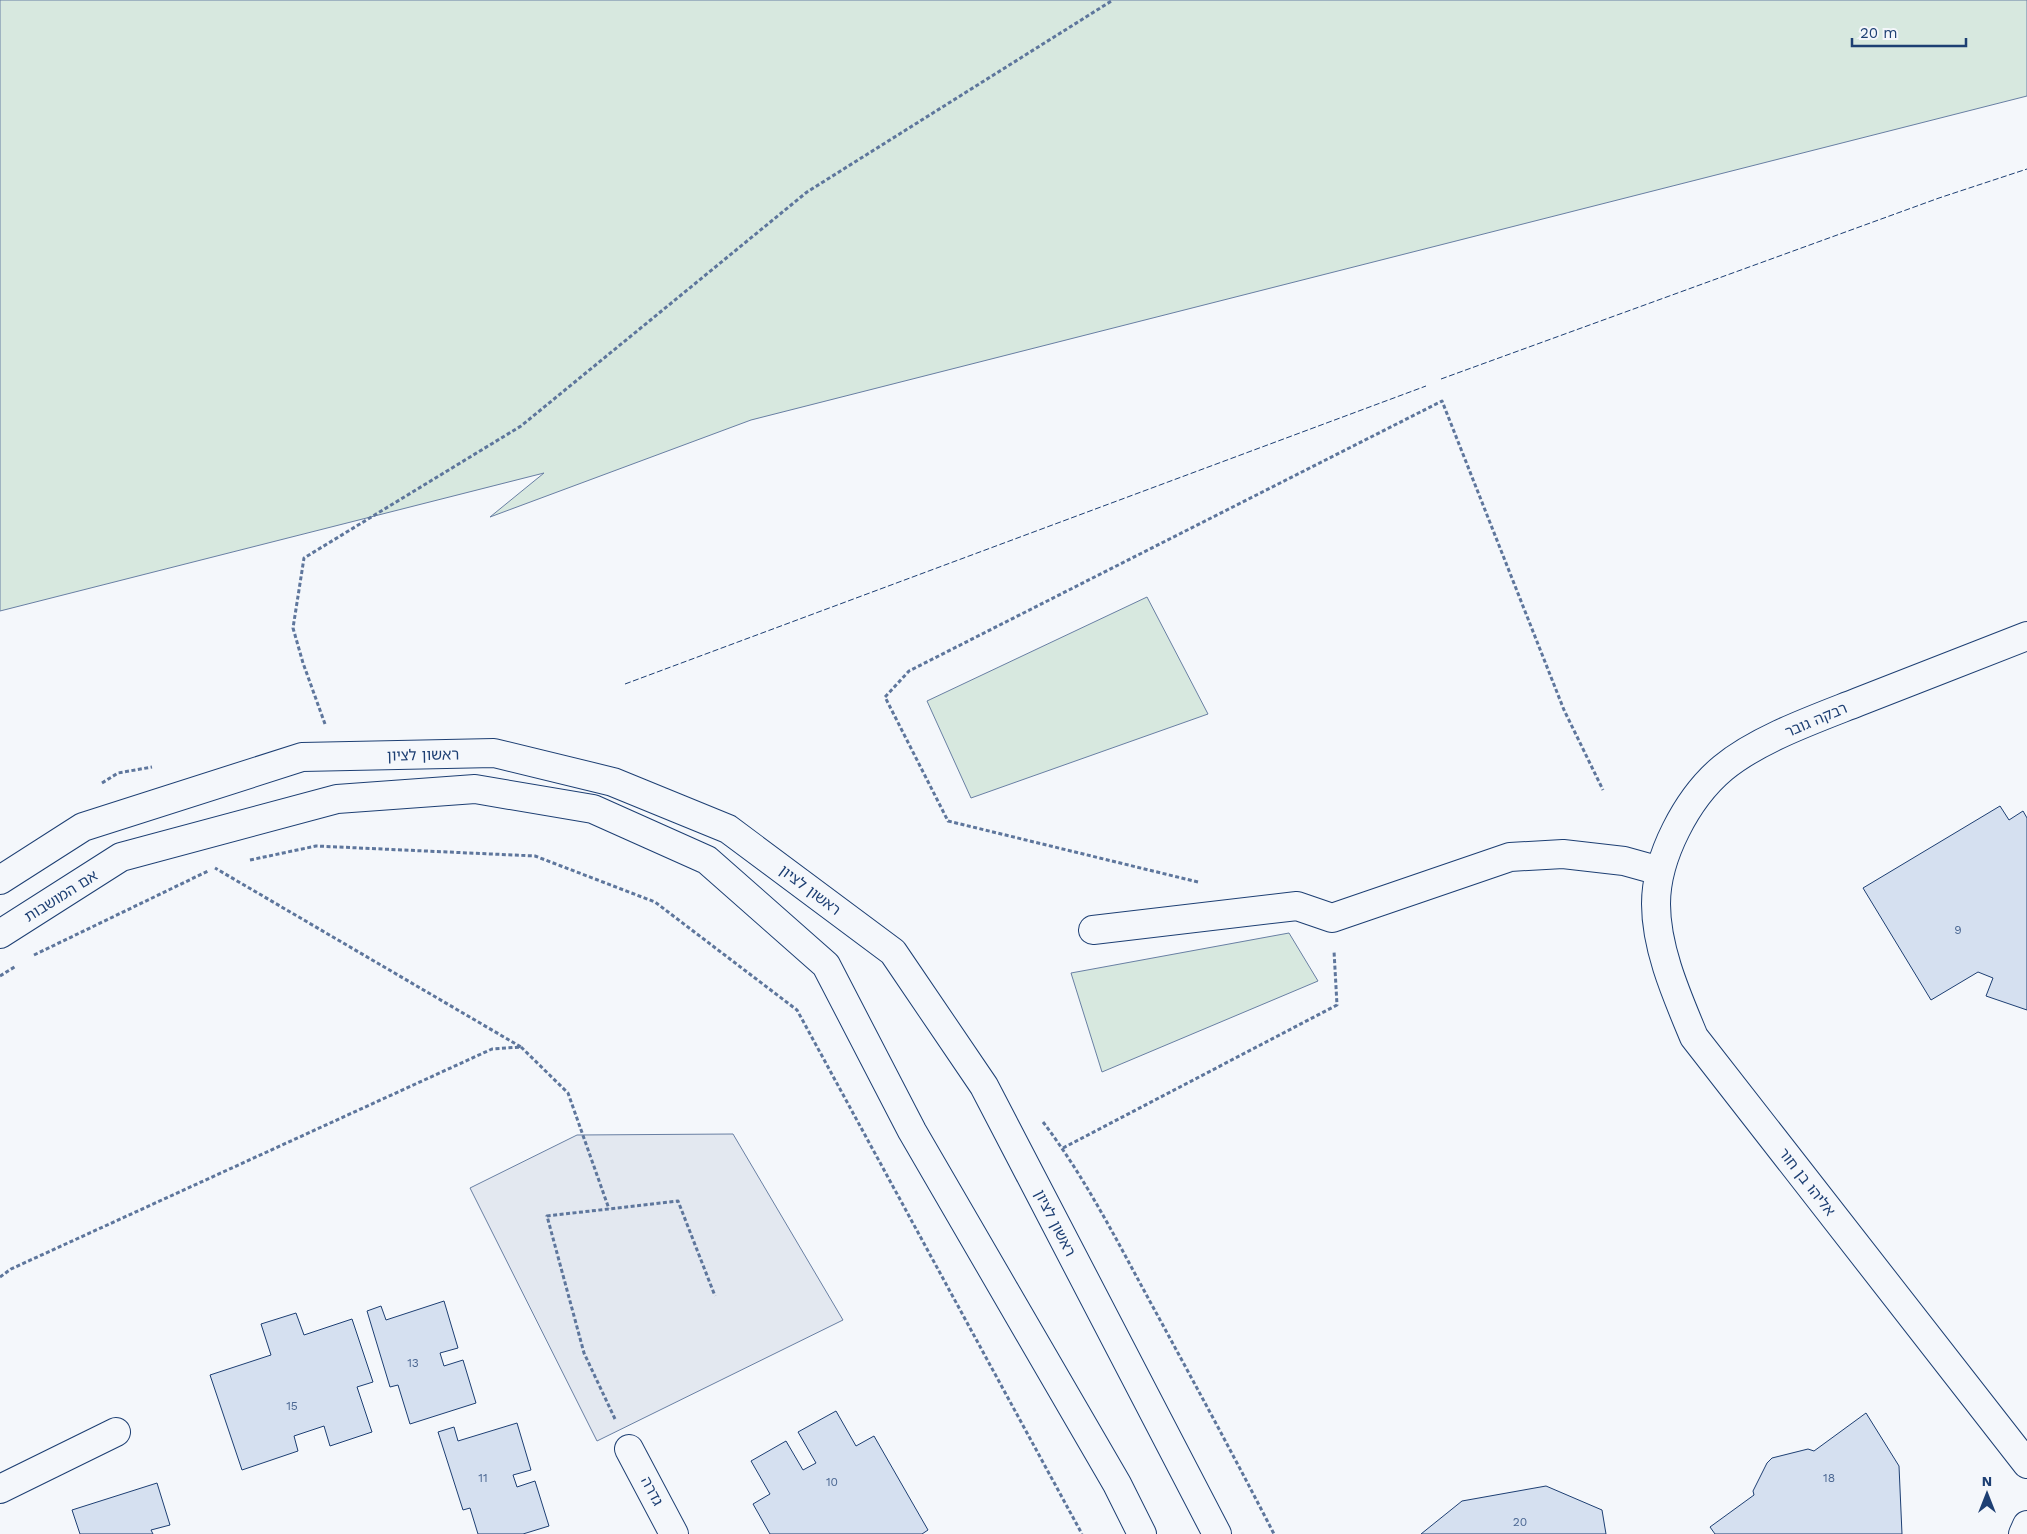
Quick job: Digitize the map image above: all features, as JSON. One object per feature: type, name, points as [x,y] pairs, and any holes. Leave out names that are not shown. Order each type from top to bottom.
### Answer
[{"type":"main road","name":"רבקה גובר","points":[[1660,871],[1669,846],[1691,803],[1723,768],[1756,747],[1811,720],[2027,636]]},
{"type":"main road","name":"ראשון לציון","points":[[0,880],[83,827],[302,757],[494,753],[613,782],[728,829],[893,952],[984,1086],[1217,1534]]},
{"type":"main road","name":"אם המושבות","points":[[0,934],[121,858],[337,799],[475,788],[593,809],[707,860],[826,965],[912,1131],[1117,1484],[1142,1534]]},
{"type":"main road","points":[[1093,930],[1298,906],[1332,918],[1510,857],[1563,854],[1624,861],[1660,871]]},
{"type":"main road","name":"אליהו בן חור","points":[[1660,871],[1656,903],[1658,928],[1671,982],[1694,1037],[2027,1464]]},
{"type":"main road","points":[[0,1489],[116,1432]]},
{"type":"main road","name":"גדרה","points":[[629,1449],[674,1534]]},
{"type":"main road","points":[[2024,1534],[2027,1525]]},
{"type":"path","points":[[328,733],[303,663],[293,628],[304,558],[521,426],[807,192],[1113,0]]},
{"type":"path","points":[[1200,882],[948,821],[885,698],[909,671],[1442,402],[1564,710],[1603,790]]},
{"type":"path","points":[[242,862],[316,846],[535,856],[655,902],[797,1010],[1082,1534]]},
{"type":"path","points":[[33,956],[214,868],[224,866]]},
{"type":"path","points":[[214,868],[521,1047],[568,1093],[609,1209]]},
{"type":"path","points":[[1063,1148],[1337,1006],[1332,918]]},
{"type":"path","points":[[0,976],[16,965]]},
{"type":"path","points":[[0,1277],[20,1265],[492,1049],[521,1047]]},
{"type":"path","points":[[629,1449],[584,1353],[547,1216],[678,1201],[715,1296]]},
{"type":"path","points":[[1230,1448],[1274,1534]]},
{"type":"shaded area","points":[[0,0],[2027,0],[2027,96],[751,420],[490,517],[544,473],[0,611]]},
{"type":"shaded area","points":[[1147,597],[1208,714],[971,798],[927,701]]},
{"type":"shaded area","points":[[1289,933],[1318,981],[1102,1072],[1071,973]]},
{"type":"shaded area","points":[[733,1134],[843,1320],[597,1441],[470,1188],[577,1135]]},
{"type":"building","points":[[2000,806],[2009,820],[2023,811],[2027,818],[2027,1010],[1986,996],[1993,978],[1978,972],[1931,1000],[1863,888]]},
{"type":"building","points":[[444,1301],[458,1348],[440,1353],[444,1366],[463,1360],[476,1403],[410,1424],[398,1385],[390,1387],[367,1311],[381,1306],[386,1320]]},
{"type":"building","points":[[296,1313],[304,1335],[352,1319],[373,1382],[357,1387],[372,1432],[330,1446],[324,1426],[294,1436],[298,1451],[242,1470],[210,1375],[271,1355],[261,1324]]},
{"type":"building","points":[[836,1411],[856,1446],[874,1436],[928,1530],[922,1534],[770,1534],[753,1504],[770,1494],[751,1461],[786,1441],[803,1470],[816,1463],[798,1432]]},
{"type":"building","points":[[1866,1413],[1899,1466],[1902,1534],[1715,1534],[1710,1527],[1754,1495],[1753,1491],[1767,1463],[1772,1458],[1808,1449],[1814,1451]]},
{"type":"building","points":[[517,1423],[531,1470],[513,1475],[517,1487],[535,1481],[549,1526],[523,1534],[478,1534],[470,1508],[463,1510],[438,1432],[454,1427],[458,1441]]},
{"type":"building","points":[[157,1483],[170,1525],[151,1530],[153,1534],[80,1534],[72,1510]]},
{"type":"building","points":[[1546,1486],[1602,1510],[1606,1534],[1421,1534],[1462,1501]]},
{"type":"fence","points":[[1441,379],[1939,198],[2027,169]]},
{"type":"fence","points":[[625,684],[1426,386]]}]
